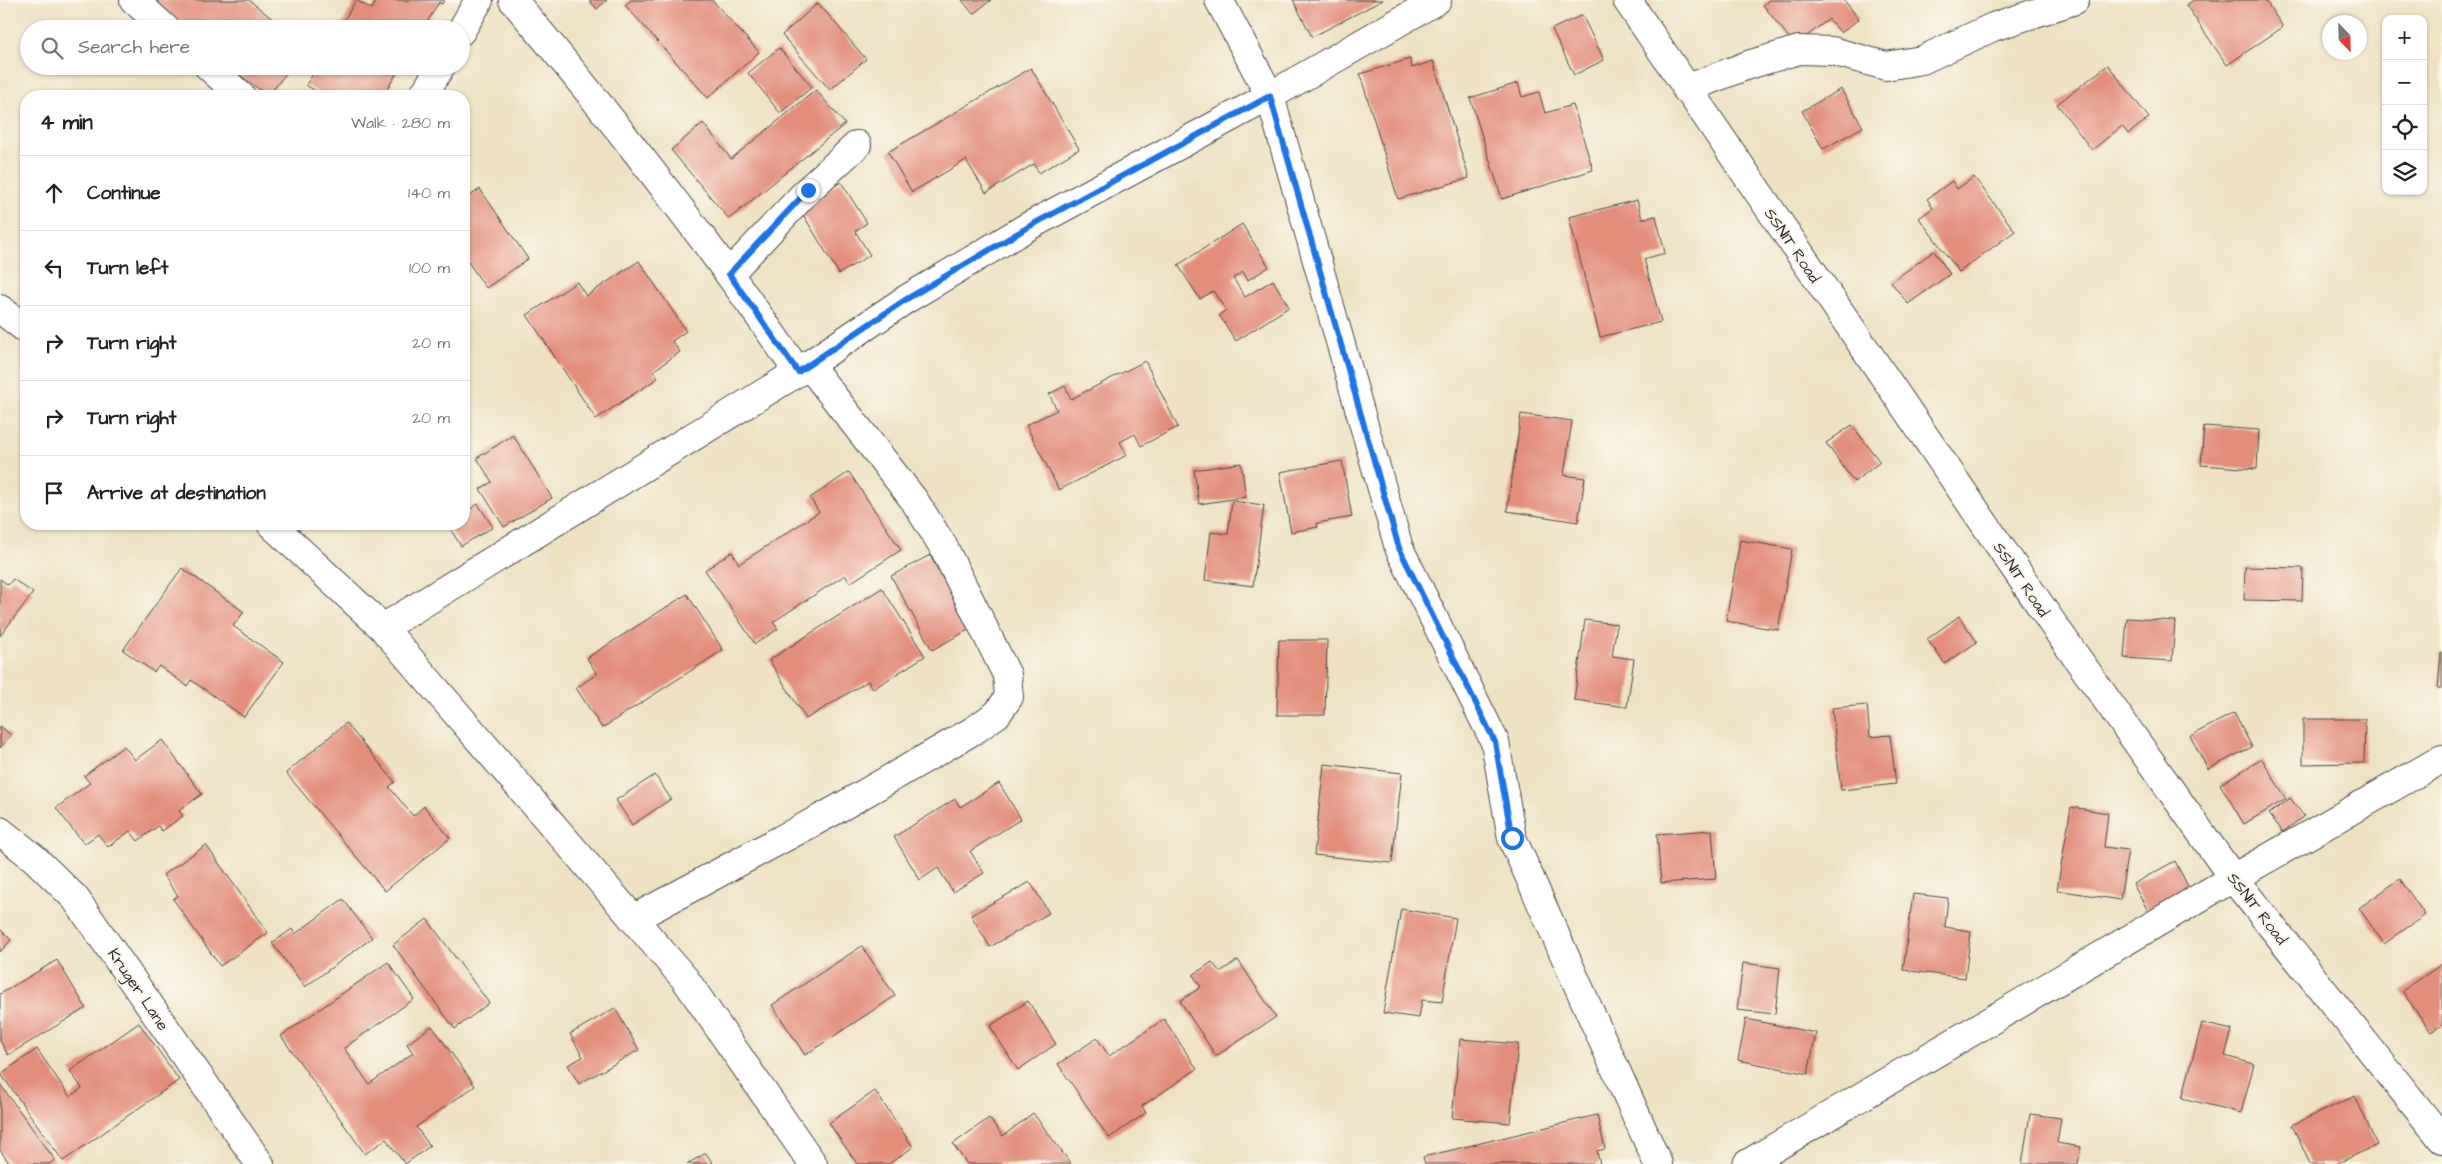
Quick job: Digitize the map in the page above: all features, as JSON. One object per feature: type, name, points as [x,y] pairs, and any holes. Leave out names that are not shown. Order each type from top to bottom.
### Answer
[{"type":"street","points":[[134,0],[156,20]]},
{"type":"street","points":[[467,20],[479,0]]},
{"type":"street","points":[[514,0],[602,106],[729,274],[804,368],[914,500],[943,546],[1007,675],[1010,697],[997,714],[976,729],[834,811],[633,919]]},
{"type":"street","points":[[1219,0],[1270,96],[1399,548],[1495,742],[1512,838],[1658,1164]]},
{"type":"street","points":[[383,628],[804,368],[905,300],[1030,226],[1270,96],[1437,0]]},
{"type":"street","name":"SSNIT Road","points":[[1627,0],[2055,627],[2233,878],[2442,1139]]},
{"type":"street","points":[[1686,89],[1748,64],[1799,50],[1832,51],[1886,66],[1922,60],[1993,27],[2075,0]]},
{"type":"street","points":[[218,75],[234,90]]},
{"type":"street","points":[[427,90],[436,75]]},
{"type":"street","points":[[729,274],[808,190],[857,145]]},
{"type":"street","points":[[0,309],[20,324]]},
{"type":"street","points":[[277,530],[383,628],[685,979],[813,1164]]},
{"type":"street","points":[[1747,1164],[2233,878],[2442,759]]},
{"type":"street","name":"Kruger Lane","points":[[0,831],[34,858],[74,898],[106,941],[260,1164]]},
{"type":"building","points":[[144,0],[249,0],[274,20],[170,20]]},
{"type":"building","points":[[356,0],[372,9],[377,0],[444,0],[442,4],[439,2],[428,20],[344,20]]},
{"type":"building","points":[[589,0],[607,0],[597,9]]},
{"type":"building","points":[[631,0],[712,0],[759,52],[708,98],[625,5]]},
{"type":"building","points":[[962,0],[991,0],[973,14]]},
{"type":"building","points":[[1293,0],[1383,0],[1312,37]]},
{"type":"building","points":[[1769,0],[1844,0],[1859,19],[1841,33],[1829,19],[1795,45],[1763,5]]},
{"type":"building","points":[[2194,0],[2265,0],[2283,27],[2227,65],[2186,5]]},
{"type":"building","points":[[818,3],[866,59],[830,90],[782,35]]},
{"type":"building","points":[[1582,15],[1604,60],[1574,75],[1552,29]]},
{"type":"building","points":[[779,48],[812,87],[780,113],[748,73]]},
{"type":"building","points":[[1410,59],[1412,68],[1433,61],[1469,178],[1398,199],[1360,74]]},
{"type":"building","points":[[2108,65],[2149,118],[2128,134],[2122,126],[2092,150],[2057,104]]},
{"type":"building","points":[[1031,68],[1079,149],[1039,173],[1034,164],[986,193],[966,160],[912,192],[888,152]]},
{"type":"building","points":[[240,75],[285,75],[273,90],[260,90]]},
{"type":"building","points":[[312,75],[396,75],[387,90],[314,90],[306,85]]},
{"type":"building","points":[[1518,83],[1522,97],[1539,92],[1545,113],[1573,105],[1593,170],[1502,199],[1470,98]]},
{"type":"building","points":[[1841,89],[1863,127],[1823,149],[1802,111]]},
{"type":"building","points":[[816,90],[845,124],[729,219],[671,150],[703,123],[731,159]]},
{"type":"building","points":[[1974,177],[2015,231],[1959,272],[1919,218],[1933,208],[1927,199],[1952,181],[1957,189]]},
{"type":"building","points":[[841,182],[867,223],[855,231],[870,255],[839,274],[799,208]]},
{"type":"building","points":[[480,189],[528,259],[486,288],[470,265],[470,196]]},
{"type":"building","points":[[1637,200],[1642,219],[1656,216],[1665,253],[1644,259],[1661,322],[1600,337],[1569,217]]},
{"type":"building","points":[[1242,224],[1269,267],[1248,280],[1243,272],[1233,278],[1245,297],[1273,280],[1289,307],[1236,341],[1219,315],[1226,310],[1213,291],[1200,299],[1178,265]]},
{"type":"building","points":[[1934,251],[1950,274],[1908,304],[1891,282]]},
{"type":"building","points":[[639,261],[686,331],[672,341],[680,352],[653,371],[658,378],[596,419],[527,315],[577,282],[586,296]]},
{"type":"building","points":[[1145,361],[1178,427],[1141,446],[1135,434],[1120,442],[1127,455],[1059,490],[1026,425],[1057,410],[1049,394],[1065,386],[1071,399]]},
{"type":"building","points":[[1521,414],[1572,421],[1564,475],[1585,478],[1578,522],[1507,511]]},
{"type":"building","points":[[1852,425],[1880,462],[1854,482],[1826,443]]},
{"type":"building","points":[[2204,426],[2259,430],[2257,469],[2201,465]]},
{"type":"building","points":[[513,435],[552,498],[504,527],[480,489],[492,482],[477,458]]},
{"type":"building","points":[[1342,461],[1352,517],[1317,523],[1318,527],[1291,532],[1280,472]]},
{"type":"building","points":[[1241,463],[1246,497],[1199,504],[1194,470]]},
{"type":"building","points":[[849,472],[901,550],[850,583],[845,575],[773,622],[778,629],[755,644],[705,570],[732,552],[739,564],[819,512],[810,498]]},
{"type":"building","points":[[1232,501],[1264,505],[1253,586],[1205,580],[1211,532],[1228,534]]},
{"type":"building","points":[[478,504],[493,527],[461,546],[451,530],[470,530],[470,509]]},
{"type":"building","points":[[1740,540],[1792,549],[1778,630],[1726,621]]},
{"type":"building","points":[[930,555],[970,629],[932,650],[891,576]]},
{"type":"building","points":[[2245,567],[2303,568],[2302,601],[2244,600]]},
{"type":"building","points":[[182,568],[244,612],[233,626],[284,662],[244,717],[191,680],[187,686],[159,666],[154,672],[123,650]]},
{"type":"building","points":[[0,579],[8,585],[13,579],[33,593],[0,636]]},
{"type":"building","points":[[882,588],[925,656],[873,689],[868,681],[806,719],[769,660]]},
{"type":"building","points":[[687,594],[723,650],[602,728],[576,688],[597,674],[587,658]]},
{"type":"building","points":[[1959,616],[1977,642],[1945,664],[1927,639]]},
{"type":"building","points":[[2127,618],[2175,621],[2172,661],[2124,658]]},
{"type":"building","points":[[1585,620],[1617,624],[1612,656],[1634,659],[1627,707],[1574,700]]},
{"type":"building","points":[[1279,640],[1327,640],[1325,715],[1277,715]]},
{"type":"building","points":[[2441,653],[2442,688],[2438,688]]},
{"type":"building","points":[[1867,705],[1870,737],[1890,735],[1896,784],[1841,790],[1832,708]]},
{"type":"building","points":[[2234,713],[2252,747],[2208,769],[2190,736]]},
{"type":"building","points":[[2303,719],[2365,719],[2364,763],[2303,764]]},
{"type":"building","points":[[346,723],[395,782],[389,787],[413,816],[424,806],[450,838],[385,891],[286,773]]},
{"type":"building","points":[[0,726],[11,735],[0,748]]},
{"type":"building","points":[[162,740],[202,794],[179,811],[183,816],[162,831],[158,826],[138,841],[130,831],[108,847],[98,834],[84,844],[56,808],[90,783],[84,776],[124,746],[135,760]]},
{"type":"building","points":[[2262,759],[2286,799],[2244,824],[2220,784]]},
{"type":"building","points":[[1324,764],[1402,773],[1392,863],[1314,855]]},
{"type":"building","points":[[655,775],[671,799],[632,825],[616,800]]},
{"type":"building","points":[[999,783],[1021,819],[970,851],[984,873],[953,892],[938,868],[920,880],[894,837],[955,799],[960,807]]},
{"type":"building","points":[[2290,798],[2304,816],[2283,832],[2269,814]]},
{"type":"building","points":[[2071,807],[2108,813],[2104,847],[2128,850],[2120,900],[2057,890]]},
{"type":"building","points":[[1712,830],[1716,879],[1661,883],[1657,834]]},
{"type":"building","points":[[206,845],[268,933],[220,966],[173,899],[178,896],[163,875]]},
{"type":"building","points":[[2175,861],[2192,894],[2151,916],[2133,884]]},
{"type":"building","points":[[2400,879],[2425,915],[2384,944],[2359,908]]},
{"type":"building","points":[[1030,882],[1049,913],[990,947],[971,915]]},
{"type":"building","points":[[1913,894],[1948,898],[1945,927],[1971,931],[1965,978],[1903,970]]},
{"type":"building","points":[[343,899],[372,938],[305,987],[272,943],[292,929],[295,934]]},
{"type":"building","points":[[1401,909],[1456,918],[1442,1002],[1422,1000],[1419,1018],[1383,1013]]},
{"type":"building","points":[[427,919],[489,1003],[455,1029],[393,945]]},
{"type":"building","points":[[0,929],[11,940],[0,952]]},
{"type":"building","points":[[862,946],[895,996],[805,1055],[772,1005]]},
{"type":"building","points":[[57,960],[86,1008],[8,1055],[0,1041],[0,994]]},
{"type":"building","points":[[1238,960],[1276,1017],[1216,1056],[1180,1001],[1201,987],[1193,975],[1212,962],[1220,972]]},
{"type":"building","points":[[388,962],[414,999],[344,1048],[369,1084],[413,1053],[407,1044],[432,1026],[475,1086],[416,1127],[430,1146],[405,1164],[386,1139],[365,1154],[281,1036]]},
{"type":"building","points":[[1743,963],[1780,968],[1775,1014],[1737,1010]]},
{"type":"building","points":[[2442,964],[2442,1025],[2431,1032],[2402,991]]},
{"type":"building","points":[[1028,1001],[1056,1044],[1018,1070],[990,1026]]},
{"type":"building","points":[[615,1008],[639,1050],[579,1084],[568,1065],[583,1057],[570,1034]]},
{"type":"building","points":[[1164,1019],[1197,1069],[1142,1106],[1146,1113],[1109,1138],[1058,1064],[1097,1038],[1109,1056]]},
{"type":"building","points":[[1746,1019],[1816,1033],[1808,1074],[1738,1060]]},
{"type":"building","points":[[139,1023],[179,1080],[63,1161],[1,1074],[37,1049],[70,1097],[82,1088],[70,1071]]},
{"type":"building","points":[[2202,1023],[2232,1030],[2225,1056],[2254,1064],[2241,1113],[2182,1098]]},
{"type":"building","points":[[1460,1039],[1518,1044],[1510,1123],[1452,1118]]},
{"type":"building","points":[[0,1084],[55,1160],[49,1164],[10,1164],[0,1150]]},
{"type":"building","points":[[875,1091],[913,1147],[889,1164],[857,1164],[829,1123]]},
{"type":"building","points":[[2355,1096],[2377,1145],[2336,1164],[2310,1164],[2292,1125]]},
{"type":"building","points":[[1033,1113],[1071,1164],[967,1164],[953,1144],[989,1118],[1003,1136]]},
{"type":"building","points":[[2030,1114],[2061,1118],[2057,1143],[2081,1147],[2078,1164],[2022,1164]]},
{"type":"building","points":[[1597,1115],[1605,1149],[1597,1151],[1600,1164],[1425,1164],[1423,1157]]},
{"type":"building","points":[[706,1153],[713,1164],[687,1164]]},
{"type":"route","points":[[808,190],[729,274],[798,372],[905,300],[1030,226],[1270,96],[1399,548],[1495,742],[1512,838]]}]
